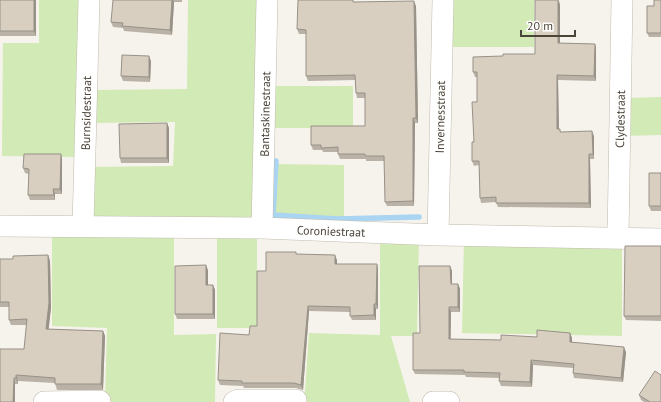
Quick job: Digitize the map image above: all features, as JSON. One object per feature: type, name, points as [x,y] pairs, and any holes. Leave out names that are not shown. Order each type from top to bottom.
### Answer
[{"type":"street","name":"Burnsidestraat","points":[[83,226],[88,0]]},
{"type":"street","name":"Bantaskinestraat","points":[[262,228],[267,0]]},
{"type":"street","name":"Invernesstraat","points":[[438,235],[443,0]]},
{"type":"street","name":"Clydestraat","points":[[618,238],[622,0]]},
{"type":"street","name":"Coroniestraat","points":[[0,226],[262,228],[438,235],[661,238]]},
{"type":"street","points":[[234,402],[238,400],[296,400]]},
{"type":"street","points":[[44,402],[100,402]]},
{"type":"street","points":[[433,402],[448,402]]},
{"type":"green space","points":[[39,0],[84,0],[80,157],[2,156],[3,43],[39,43]]},
{"type":"green space","points":[[188,0],[263,0],[259,205],[250,221],[101,221],[91,216],[88,167],[173,166],[175,122],[90,123],[91,90],[187,89]]},
{"type":"green space","points":[[448,0],[534,0],[534,47],[447,47]]},
{"type":"green space","points":[[269,86],[353,86],[353,128],[269,128]]},
{"type":"green space","points":[[661,97],[661,135],[623,136],[625,98]]},
{"type":"green space","points":[[269,164],[344,165],[344,226],[268,221]]},
{"type":"green space","points":[[52,232],[174,234],[174,335],[216,334],[215,402],[105,402],[107,328],[52,326]]},
{"type":"green space","points":[[217,234],[257,234],[257,328],[217,328]]},
{"type":"green space","points":[[380,238],[419,238],[417,336],[391,336],[410,402],[300,402],[300,392],[305,392],[309,333],[380,335]]},
{"type":"green space","points":[[464,240],[622,243],[622,336],[462,333]]},
{"type":"building","points":[[0,0],[34,0],[34,31],[0,31]]},
{"type":"building","points":[[113,0],[172,0],[170,30],[122,26],[123,23],[111,22]]},
{"type":"building","points":[[298,0],[353,0],[353,2],[414,1],[416,118],[413,118],[413,201],[385,202],[384,156],[338,154],[338,147],[321,148],[321,145],[311,145],[311,126],[365,126],[365,93],[356,93],[355,75],[306,76],[306,30],[297,29]]},
{"type":"building","points":[[535,0],[558,0],[558,43],[595,44],[594,76],[557,75],[557,129],[560,129],[560,132],[592,131],[593,154],[589,154],[589,203],[496,203],[496,197],[480,198],[479,161],[472,161],[472,142],[474,142],[472,102],[477,102],[477,72],[473,72],[473,57],[503,56],[503,54],[535,54]]},
{"type":"building","points":[[654,0],[661,0],[661,33],[647,33],[647,6],[654,6]]},
{"type":"building","points":[[122,55],[149,56],[149,77],[121,76]]},
{"type":"building","points":[[167,123],[167,158],[120,158],[119,124]]},
{"type":"building","points":[[24,154],[61,154],[60,189],[53,189],[54,195],[28,195],[29,169],[23,168]]},
{"type":"building","points":[[649,173],[661,173],[661,206],[649,206]]},
{"type":"building","points":[[625,246],[661,246],[661,316],[624,316]]},
{"type":"building","points":[[266,252],[296,252],[296,254],[335,255],[335,264],[377,264],[376,304],[374,304],[374,315],[350,316],[350,307],[308,306],[301,385],[294,383],[242,383],[242,381],[218,380],[220,333],[249,335],[250,326],[257,326],[257,271],[266,271]]},
{"type":"building","points":[[48,255],[49,303],[46,329],[103,331],[101,384],[55,384],[55,378],[16,375],[16,378],[14,378],[13,402],[0,402],[0,349],[24,349],[27,319],[9,320],[9,302],[0,302],[0,259],[13,259],[13,256]]},
{"type":"building","points":[[206,265],[206,285],[213,285],[213,314],[175,314],[175,266]]},
{"type":"building","points":[[419,266],[450,266],[451,284],[458,284],[458,307],[449,307],[449,339],[501,340],[501,335],[537,337],[537,330],[570,333],[570,342],[624,347],[621,378],[573,373],[574,364],[531,360],[530,382],[499,381],[500,373],[464,372],[464,370],[413,370],[413,333],[420,333]]},
{"type":"building","points":[[655,371],[661,375],[661,402],[650,402],[639,395]]},
{"type":"waterway","points":[[276,161],[273,215],[337,219],[419,217]]}]
